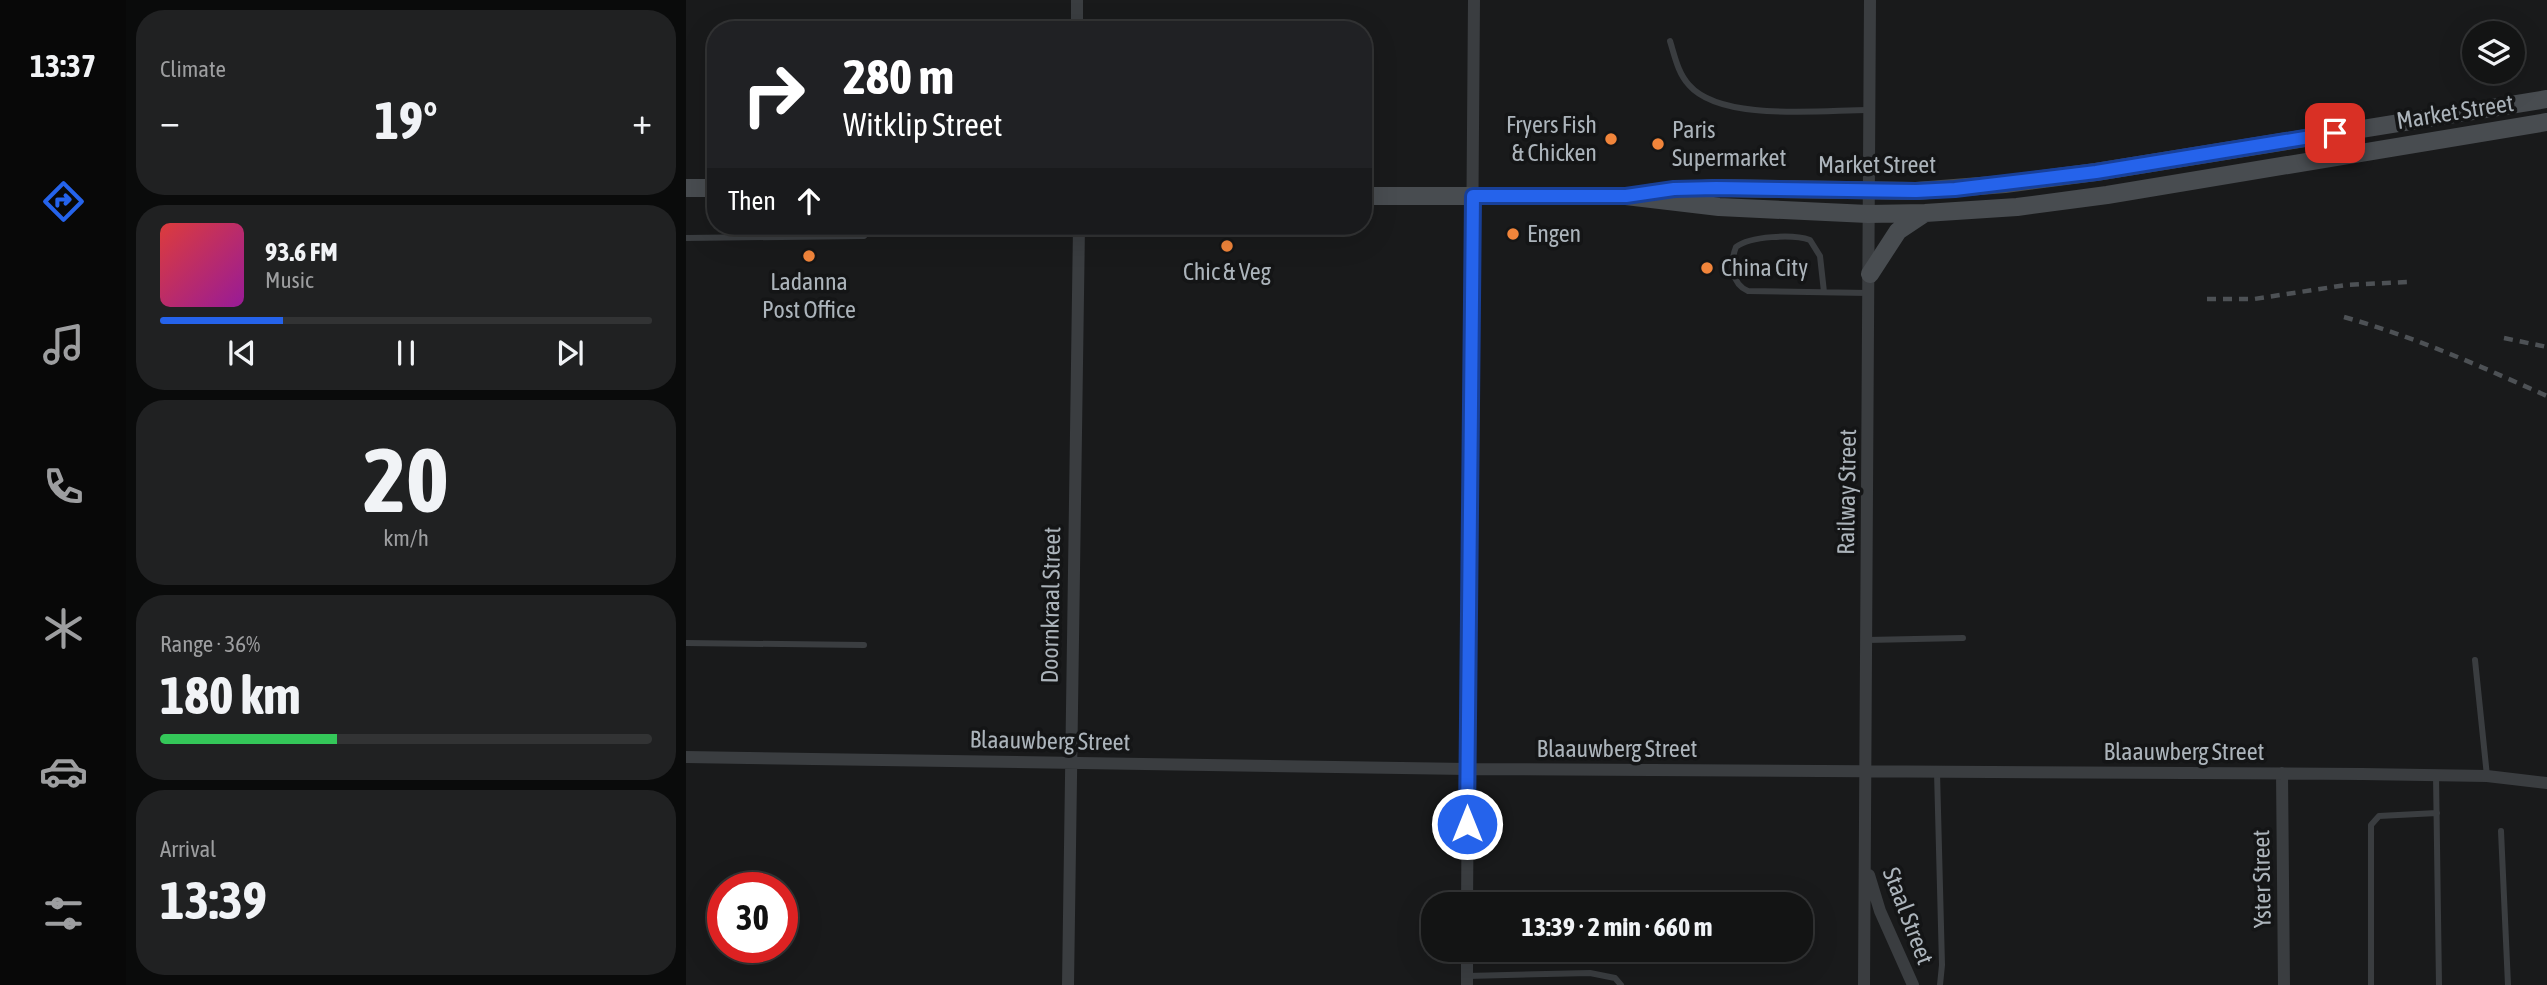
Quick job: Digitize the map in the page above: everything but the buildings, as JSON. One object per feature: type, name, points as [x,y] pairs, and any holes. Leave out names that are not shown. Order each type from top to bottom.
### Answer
[{"type":"main road","name":"Market Street","points":[[1626,196],[1674,189],[1716,188],[1955,189],[2083,174],[2547,99]]},
{"type":"main road","name":"Market Street","points":[[1626,196],[1719,207],[1868,214],[2017,207],[2107,195],[2547,122]]},
{"type":"main road","points":[[686,188],[707,188]]},
{"type":"main road","points":[[1372,196],[1626,196]]},
{"type":"main road","points":[[1870,274],[1898,231],[1925,213]]},
{"type":"street","points":[[1077,0],[1077,21]]},
{"type":"street","points":[[1467,892],[1474,0]]},
{"type":"street","name":"Railway Street","points":[[1864,985],[1870,0]]},
{"type":"street","name":"Doornkraal Street","points":[[1068,985],[1079,235]]},
{"type":"street","name":"Blaauwberg Street","points":[[686,757],[1467,769],[2437,775],[2487,776],[2547,783]]},
{"type":"street","name":"Yster Street","points":[[2282,773],[2284,985]]},
{"type":"street","name":"Staal Street","points":[[1865,861],[1880,911],[1913,985]]},
{"type":"street","points":[[1467,962],[1467,980]]},
{"type":"lane","points":[[1670,41],[1682,75],[1691,88],[1716,104],[1744,110],[1868,110]]},
{"type":"lane","points":[[686,238],[865,235]]},
{"type":"lane","points":[[1824,292],[1820,256],[1810,240],[1797,237],[1748,240],[1737,247],[1734,253],[1735,279],[1744,290],[1824,292],[1869,293]]},
{"type":"lane","points":[[1866,640],[1963,638]]},
{"type":"lane","points":[[686,643],[864,645]]},
{"type":"lane","points":[[2475,660],[2487,776]]},
{"type":"lane","points":[[1937,772],[1942,965],[1940,985]]},
{"type":"lane","points":[[2437,775],[2439,985]]},
{"type":"lane","points":[[2371,985],[2371,825],[2379,816],[2437,813]]},
{"type":"lane","points":[[2501,831],[2508,985]]},
{"type":"lane","points":[[1467,980],[1590,973],[1615,978],[1621,985]]},
{"type":"railway","points":[[2207,299],[2254,299],[2346,285],[2407,282]]},
{"type":"railway","points":[[2344,317],[2422,343],[2547,396]]},
{"type":"railway","points":[[2504,338],[2547,347]]},
{"type":"place","name":"Fryers Fish & Chicken","points":[[1611,139]]},
{"type":"place","name":"Paris Supermarket","points":[[1658,144]]},
{"type":"place","name":"Engen","points":[[1513,234]]},
{"type":"place","name":"Chic & Veg","points":[[1227,246]]},
{"type":"place","name":"Ladanna Post Office","points":[[809,256]]},
{"type":"place","name":"China City","points":[[1707,268]]},
{"type":"route","points":[[1467,824],[1473,196],[1626,196],[1674,189],[1716,188],[1916,191],[1955,189],[2096,172],[2335,133]]}]
